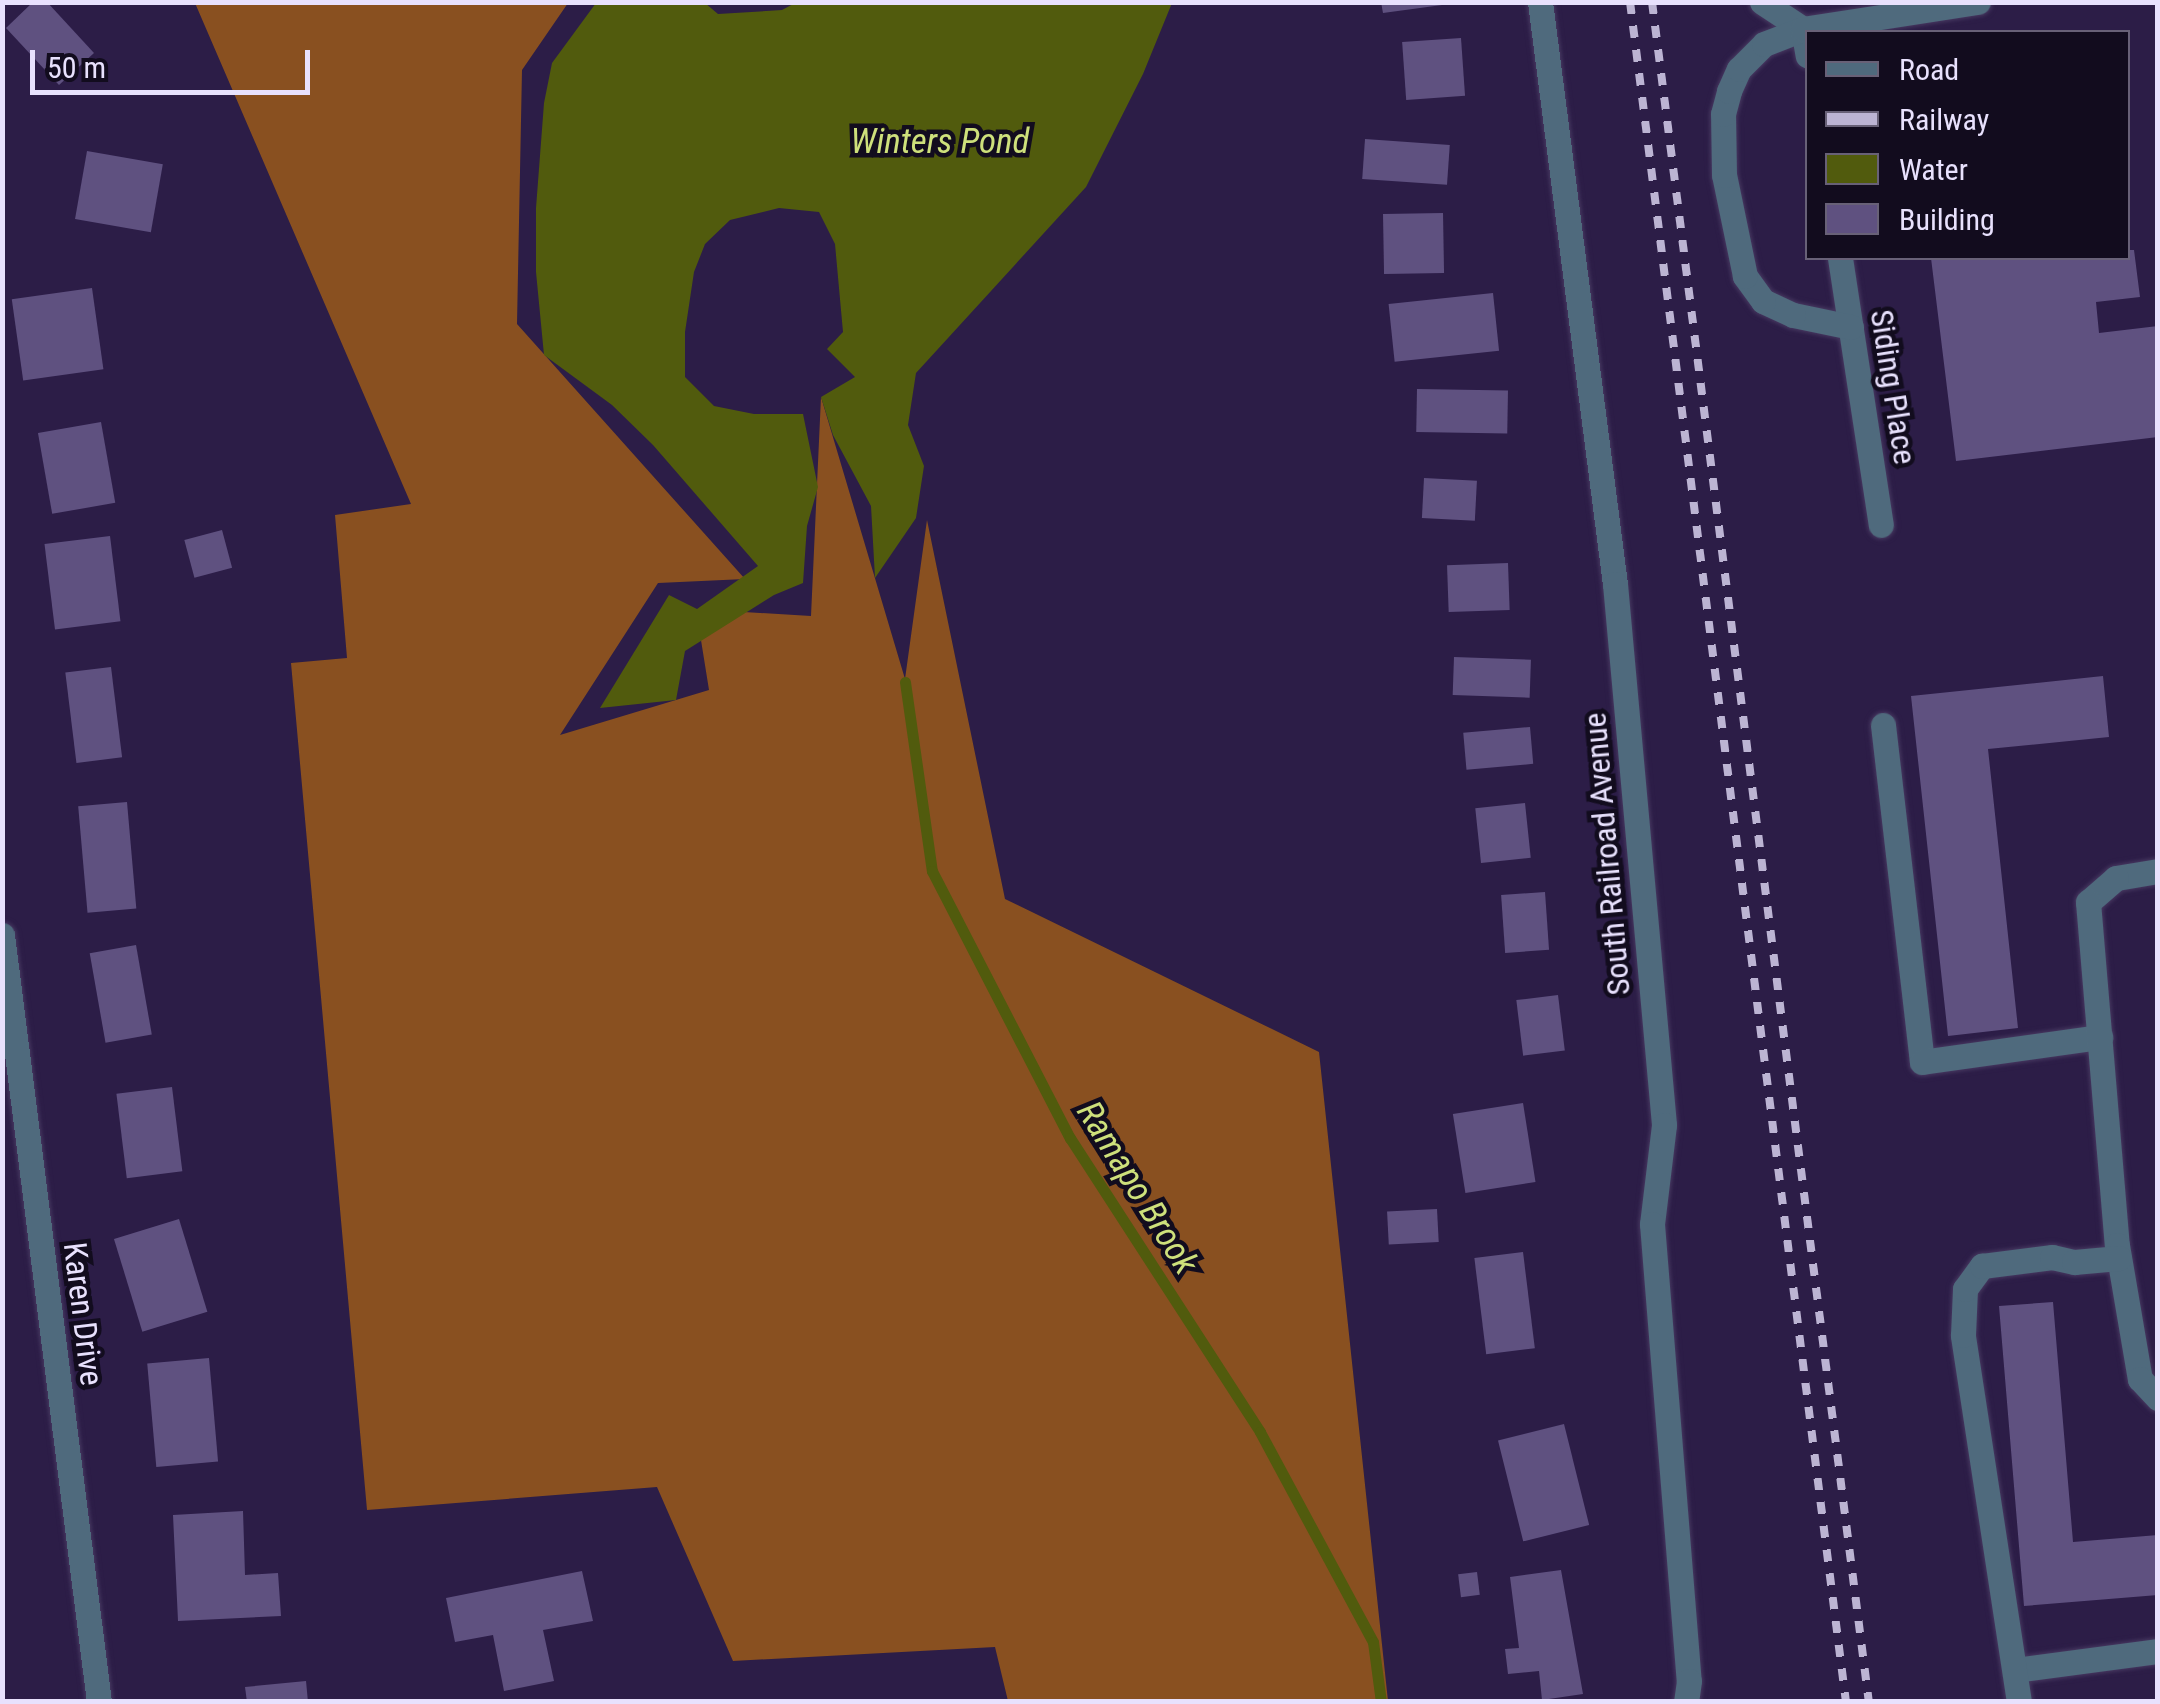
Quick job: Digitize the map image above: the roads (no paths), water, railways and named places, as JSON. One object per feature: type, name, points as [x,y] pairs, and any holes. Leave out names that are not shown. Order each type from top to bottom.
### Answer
[{"type":"street","name":"South Railroad Avenue","points":[[1540,2],[1616,584],[1664,1125],[1652,1224],[1690,1681],[1686,1702]]},
{"type":"street","points":[[1762,2],[1803,30],[1805,40]]},
{"type":"street","points":[[1851,327],[1793,315],[1762,301],[1745,276],[1735,242],[1722,142],[1729,90],[1740,69],[1764,44],[1803,30],[1978,2]]},
{"type":"street","name":"Siding Place","points":[[1840,260],[1880,525]]},
{"type":"street","points":[[1883,725],[1922,1062],[2100,1037]]},
{"type":"street","points":[[2158,871],[2116,878],[2088,902],[2119,1258],[2140,1380],[2158,1398]]},
{"type":"street","name":"Karen Drive","points":[[2,935],[99,1702]]},
{"type":"street","points":[[2020,1702],[1963,1335],[1964,1289],[1982,1266],[2052,1257],[2074,1262],[2119,1258]]},
{"type":"street","points":[[2014,1670],[2158,1651]]},
{"type":"water","name":"Winters Pond","points":[[797,2],[1172,3],[1143,74],[1086,187],[916,373],[908,425],[924,466],[916,518],[875,578],[871,506],[833,435],[821,397],[855,377],[827,349],[843,332],[835,244],[819,212],[779,208],[730,220],[705,244],[694,272],[685,332],[685,377],[714,406],[754,414],[803,414],[818,487],[807,526],[803,583],[774,595],[685,651],[676,700],[600,708],[669,595],[697,609],[758,566],[653,445],[612,405],[544,355],[536,272],[536,208],[544,103],[552,63],[596,3],[705,3],[718,14],[782,10]]},
{"type":"waterway","name":"Ramapo Brook","points":[[905,682],[932,871],[1070,1138],[1260,1432],[1373,1642],[1381,1702]]},
{"type":"railway","points":[[1630,2],[1846,1702]]},
{"type":"railway","points":[[1652,2],[1869,1702]]}]
